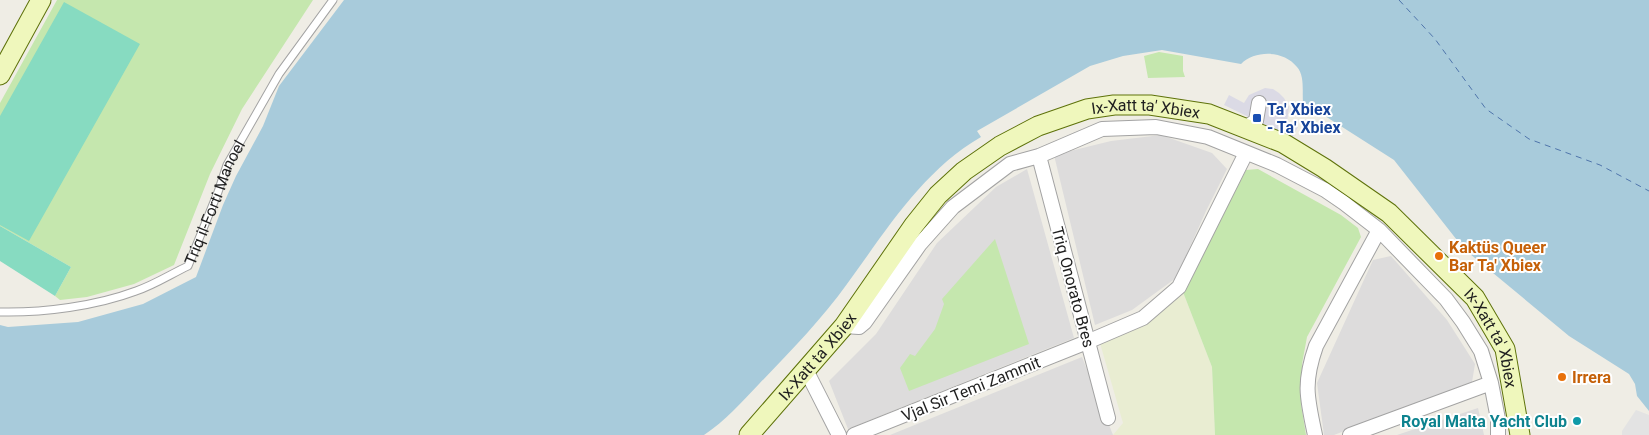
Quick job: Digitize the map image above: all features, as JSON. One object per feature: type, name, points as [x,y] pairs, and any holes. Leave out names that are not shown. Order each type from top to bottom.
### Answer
[{"type":"main road","points":[[0,75],[42,0]]},
{"type":"main road","name":"Ix-Xatt ta' Xbiex","points":[[750,435],[844,326],[914,225],[938,195],[964,170],[1000,146],[1038,126],[1087,109],[1114,105],[1150,105],[1209,114],[1283,143],[1324,168],[1389,213],[1475,298],[1505,349],[1520,435]]},
{"type":"street","points":[[1246,128],[1256,120],[1259,103]]},
{"type":"street","points":[[844,326],[859,326],[865,322],[920,244],[953,207],[1010,164],[1039,156],[1102,129],[1156,127],[1208,137],[1277,165],[1344,203],[1379,230],[1446,300],[1463,322],[1480,351],[1491,383],[1498,419],[1498,435]]},
{"type":"street","name":"Vjal Sir Temi Zammit","points":[[854,435],[1143,318],[1179,287],[1246,153]]},
{"type":"street","name":"Triq Onorato Bres","points":[[1039,156],[1108,418]]},
{"type":"street","points":[[1315,435],[1307,395],[1308,367],[1316,346],[1379,230]]},
{"type":"street","points":[[806,370],[838,435]]},
{"type":"street","points":[[1350,435],[1491,383]]},
{"type":"lane","name":"Triq il-Forti Manoel","points":[[0,312],[27,313],[89,304],[137,291],[188,266],[227,166],[279,74],[333,0]]},
{"type":"shaded area","points":[[1265,88],[1273,89],[1279,93],[1289,107],[1287,122],[1298,127],[1292,138],[1224,105],[1229,95],[1244,103],[1249,95]]},
{"type":"shaded area","points":[[1161,135],[1212,153],[1227,169],[1176,278],[1132,310],[1095,325],[1054,155],[1111,141]]},
{"type":"shaded area","points":[[1027,169],[1074,338],[848,429],[829,381],[876,334],[937,243],[996,187]]},
{"type":"shaded area","points":[[1391,256],[1447,320],[1475,364],[1472,382],[1334,435],[1324,435],[1317,383],[1373,260]]},
{"type":"shaded area","points":[[1082,357],[1113,435],[890,435]]},
{"type":"shaded area","points":[[1478,408],[1484,435],[1397,435]]},
{"type":"shaded area","points":[[1636,410],[1649,415],[1649,435],[1622,435],[1622,431]]},
{"type":"green space","points":[[57,0],[313,0],[242,109],[210,174],[174,265],[134,284],[87,297],[60,300],[55,296],[71,267],[0,226],[0,103]]},
{"type":"green space","points":[[64,2],[140,44],[29,241],[0,225],[0,116]]},
{"type":"green space","points":[[1159,52],[1183,56],[1185,77],[1148,78],[1144,56]]},
{"type":"green space","points":[[1258,169],[1341,215],[1358,228],[1361,237],[1307,337],[1302,364],[1301,404],[1306,435],[1215,435],[1212,367],[1183,292],[1246,170]]},
{"type":"green space","points":[[0,226],[71,267],[55,296],[0,261]]},
{"type":"green space","points":[[995,239],[1029,344],[909,391],[900,368],[910,354],[915,356],[935,329],[944,304],[942,299]]},
{"type":"green space","points":[[1183,292],[1212,367],[1215,435],[1113,435],[1123,423],[1100,343]]},
{"type":"water","points":[[344,0],[1649,0],[1649,411],[1637,396],[1635,384],[1629,374],[1569,336],[1464,249],[1394,160],[1303,102],[1303,84],[1300,71],[1291,61],[1277,55],[1261,54],[1247,59],[1241,64],[1162,50],[1123,56],[1090,66],[977,131],[981,137],[941,167],[906,203],[837,297],[805,336],[733,411],[704,435],[0,435],[0,325],[8,327],[78,322],[143,304],[196,277],[223,205],[236,176],[263,126],[279,86]]},
{"type":"ferry route","points":[[1399,0],[1435,39],[1486,109],[1529,139],[1600,165],[1649,191]]},
{"type":"place","name":"Ta' Xbiex - Ta' Xbiex","points":[[1257,118]]},
{"type":"place","name":"Kaktüs Queer Bar Ta' Xbiex","points":[[1439,256]]},
{"type":"place","name":"Irrera","points":[[1562,377]]},
{"type":"place","name":"Royal Malta Yacht Club","points":[[1577,421]]}]
